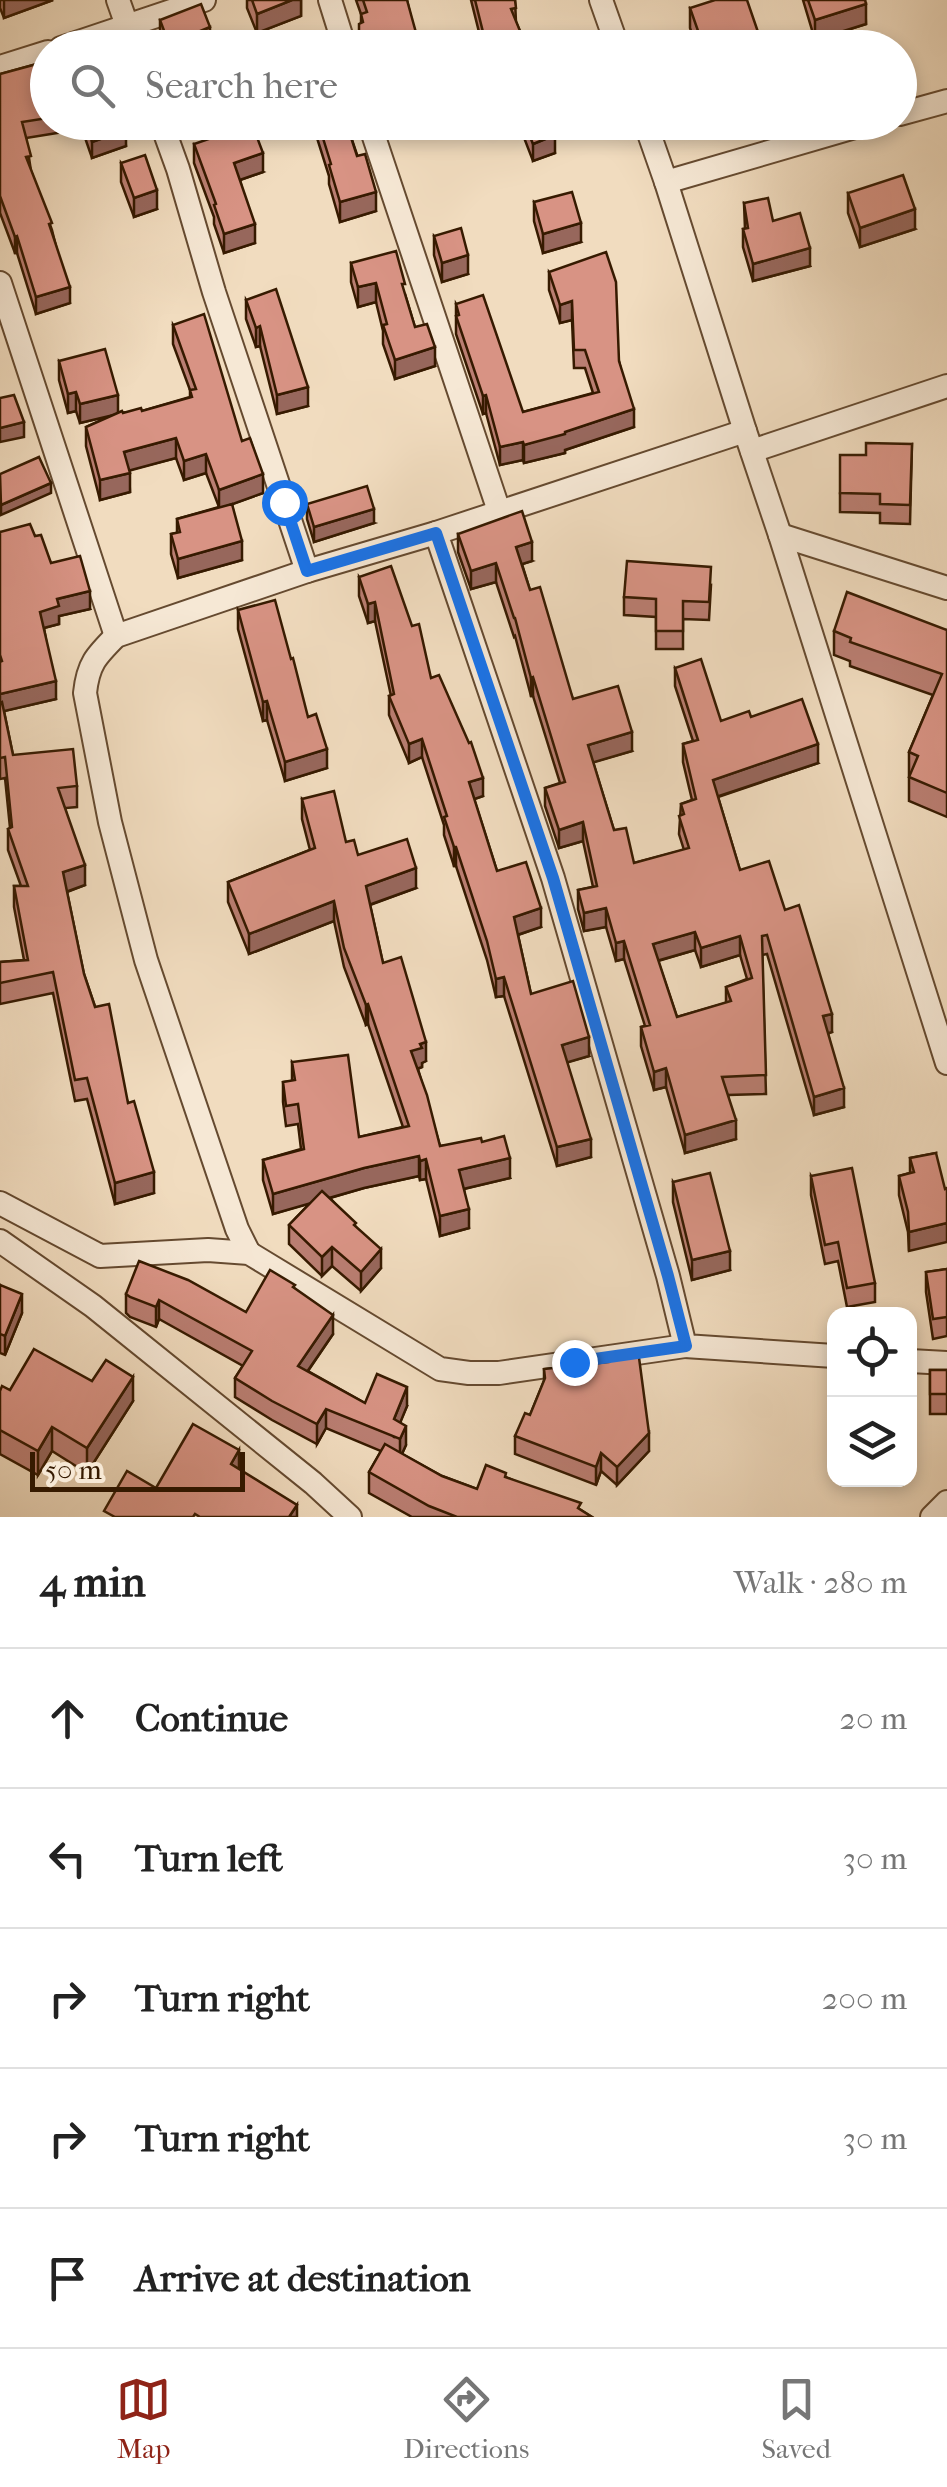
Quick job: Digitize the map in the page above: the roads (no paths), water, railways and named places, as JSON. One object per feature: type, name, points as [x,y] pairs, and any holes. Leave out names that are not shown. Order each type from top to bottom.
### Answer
[{"type":"street","points":[[118,0],[129,30]]},
{"type":"street","points":[[145,30],[204,0]]},
{"type":"street","points":[[330,0],[339,30]]},
{"type":"street","points":[[601,0],[612,30]]},
{"type":"street","points":[[0,66],[30,57]]},
{"type":"street","points":[[917,109],[947,101]]},
{"type":"street","points":[[167,140],[307,571]]},
{"type":"street","points":[[375,140],[499,512]]},
{"type":"street","points":[[651,140],[947,1063]]},
{"type":"street","points":[[666,182],[810,140]]},
{"type":"street","points":[[0,283],[116,636]]},
{"type":"street","points":[[249,1253],[237,1229],[146,960],[110,822],[85,693],[87,672],[100,652],[116,636],[307,571],[499,512],[947,386]]},
{"type":"street","points":[[436,533],[553,878],[686,1346]]},
{"type":"street","points":[[780,535],[947,588]]},
{"type":"street","points":[[0,1203],[100,1256],[208,1250],[249,1253],[440,1368],[499,1373],[686,1346],[827,1356]]},
{"type":"street","points":[[0,1241],[93,1306],[313,1482],[350,1517]]},
{"type":"street","points":[[917,1361],[947,1363]]},
{"type":"street","points":[[932,1517],[947,1502]]}]
